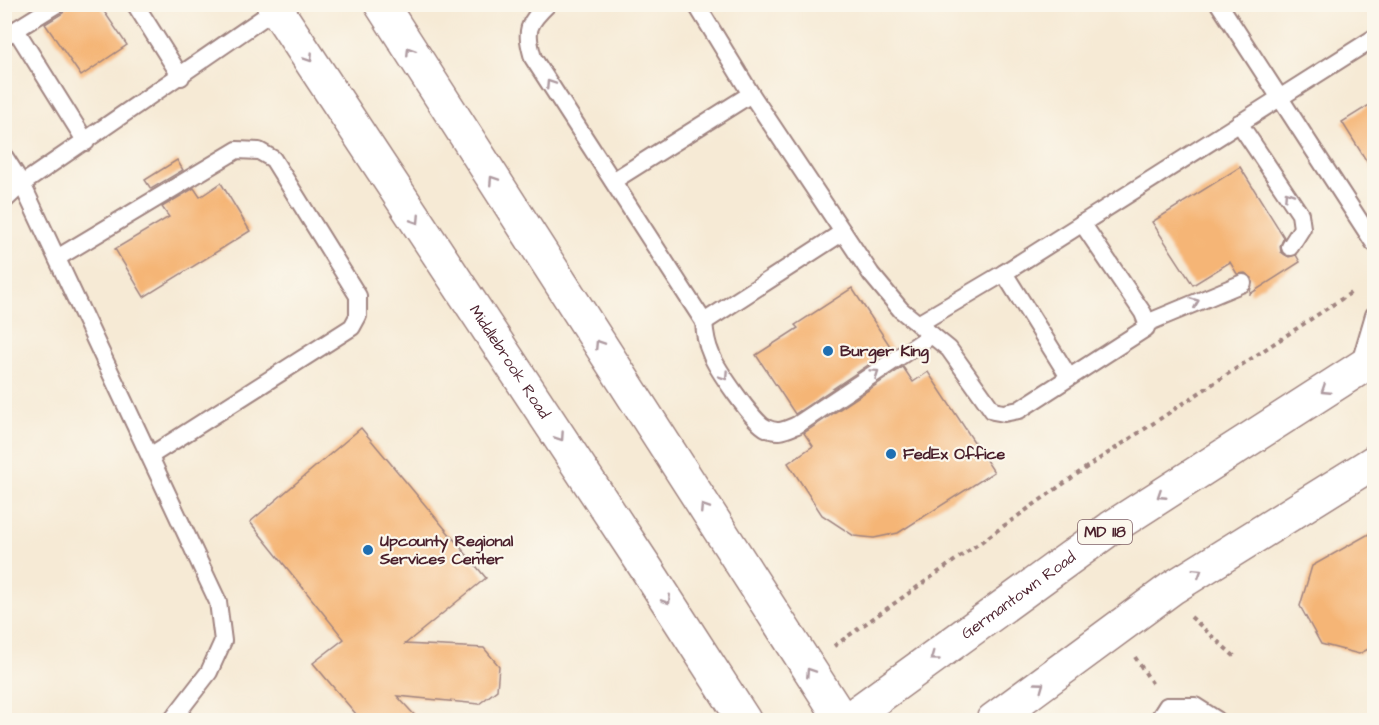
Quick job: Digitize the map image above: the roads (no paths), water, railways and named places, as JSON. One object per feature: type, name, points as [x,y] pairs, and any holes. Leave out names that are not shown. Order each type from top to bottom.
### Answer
[{"type":"main road","points":[[381,4],[842,720]]},
{"type":"main road","name":"Middlebrook Road","points":[[275,7],[646,567],[744,720]]},
{"type":"main road","name":"Germantown Road","points":[[847,720],[1111,528],[1367,363]]},
{"type":"main road","points":[[993,720],[1172,588],[1374,462]]},
{"type":"lane","points":[[57,4],[10,34],[86,142]]},
{"type":"lane","points":[[135,4],[181,77]]},
{"type":"lane","points":[[548,4],[531,23],[528,41],[533,58],[704,322],[705,339],[712,357],[743,404],[764,428],[781,432],[797,425],[932,335]]},
{"type":"lane","points":[[696,4],[751,94],[871,274],[901,309],[949,349],[993,411],[1019,410],[1146,328],[1147,323],[1243,283]]},
{"type":"lane","points":[[1219,4],[1374,243]]},
{"type":"lane","points":[[4,201],[22,184],[181,77],[275,7]]},
{"type":"lane","points":[[918,324],[1004,273],[1374,38]]},
{"type":"lane","points":[[613,181],[751,94]]},
{"type":"lane","points":[[1239,123],[1300,214],[1302,228],[1290,247]]},
{"type":"lane","points":[[57,258],[237,150],[259,151],[273,159],[358,296],[358,316],[352,327],[150,456]]},
{"type":"lane","points":[[4,156],[22,184],[218,602],[223,641],[209,672],[172,720]]},
{"type":"lane","points":[[1082,223],[1147,323]]},
{"type":"lane","points":[[704,322],[843,232]]},
{"type":"lane","points":[[1004,273],[1070,377]]},
{"type":"lane","points":[[1367,363],[1374,315]]},
{"type":"lane","points":[[1158,720],[1167,706],[1195,706],[1217,720]]},
{"type":"place","name":"Burger King","points":[[828,351]]},
{"type":"place","name":"FedEx Office","points":[[891,454]]},
{"type":"place","name":"Upcounty Regional Services Center","points":[[368,550]]}]
